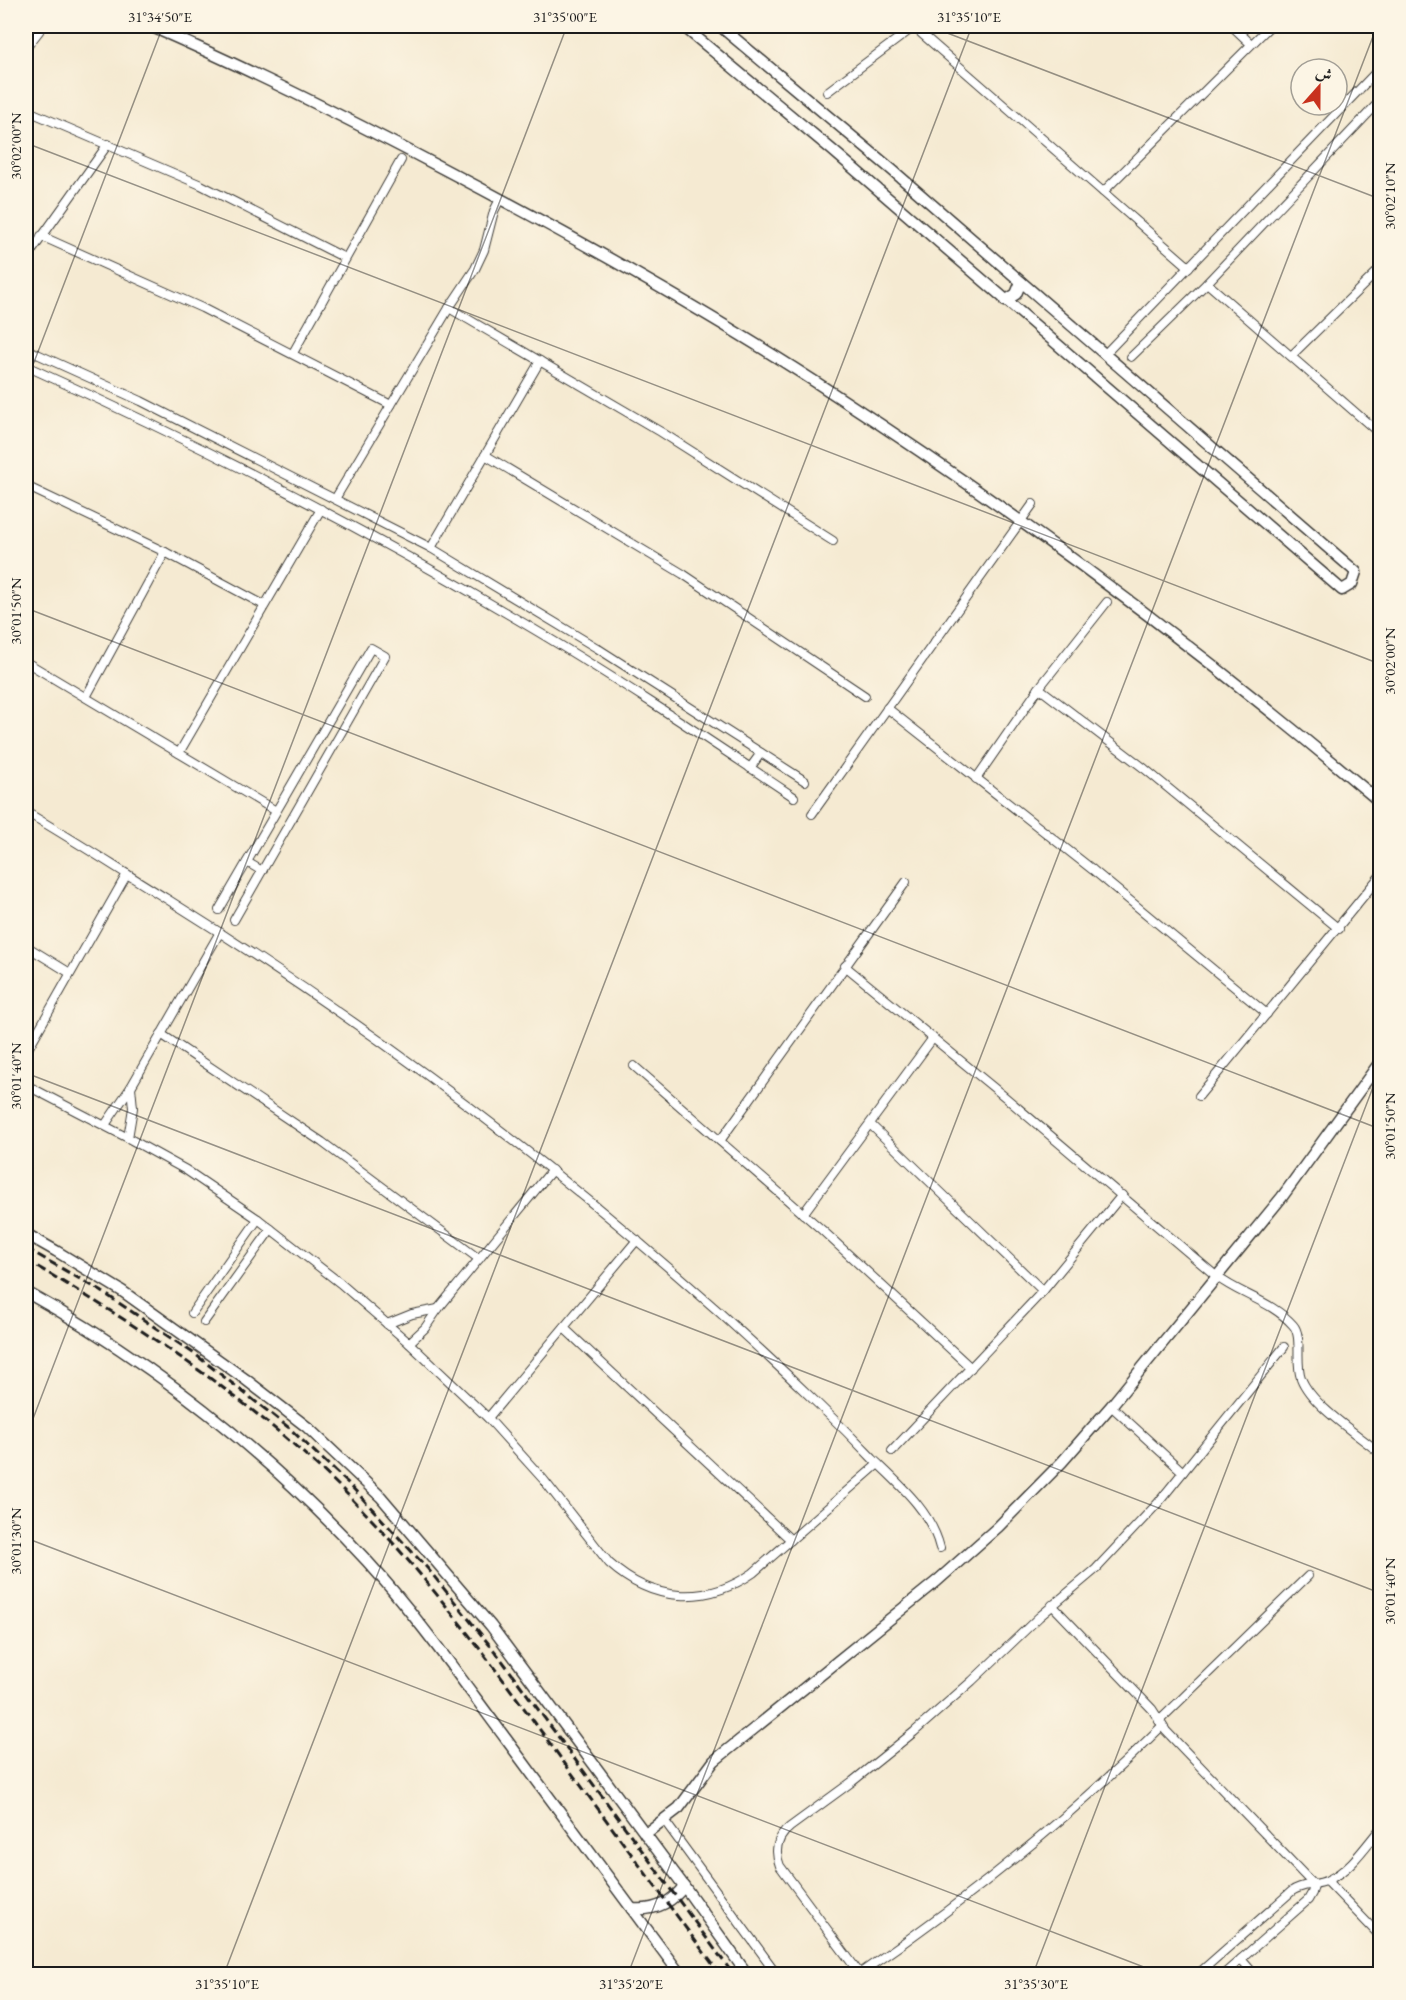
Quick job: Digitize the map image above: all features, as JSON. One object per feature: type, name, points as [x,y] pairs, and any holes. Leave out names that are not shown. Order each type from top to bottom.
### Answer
[{"type":"street","points":[[26,48],[43,26]]},
{"type":"street","points":[[150,26],[291,90],[500,199],[619,264],[795,369],[905,440],[1201,654],[1380,802]]},
{"type":"street","points":[[683,26],[831,149],[1342,590],[1352,584],[1356,572],[1105,354],[720,26]]},
{"type":"street","points":[[827,92],[915,26],[1189,267]]},
{"type":"street","points":[[1232,26],[1251,44]]},
{"type":"street","points":[[1103,192],[1270,26]]},
{"type":"street","points":[[1105,354],[1380,68]]},
{"type":"street","points":[[1131,357],[1207,283],[1380,102]]},
{"type":"street","points":[[26,110],[108,144],[238,203],[345,258]]},
{"type":"street","points":[[26,259],[108,144]]},
{"type":"street","points":[[293,353],[401,160]]},
{"type":"street","points":[[335,499],[448,308],[480,259],[489,224],[500,199]]},
{"type":"street","points":[[42,236],[164,290],[293,353],[391,405]]},
{"type":"street","points":[[1291,356],[1380,269]]},
{"type":"street","points":[[1005,301],[1016,294],[1021,282]]},
{"type":"street","points":[[1207,283],[1380,434]]},
{"type":"street","points":[[448,308],[740,481],[833,541]]},
{"type":"street","points":[[26,349],[141,401],[431,548],[597,648],[805,782]]},
{"type":"street","points":[[431,548],[540,361]]},
{"type":"street","points":[[26,366],[209,452],[321,508],[434,570],[634,691],[794,797]]},
{"type":"street","points":[[485,455],[683,574],[865,696]]},
{"type":"street","points":[[26,486],[165,552],[264,605]]},
{"type":"street","points":[[812,814],[1033,504]]},
{"type":"street","points":[[179,753],[321,508]]},
{"type":"street","points":[[86,697],[165,552]]},
{"type":"street","points":[[976,779],[1039,688],[1107,602]]},
{"type":"street","points":[[219,910],[370,648],[385,656],[234,920]]},
{"type":"street","points":[[26,662],[276,811]]},
{"type":"street","points":[[1039,688],[1154,776],[1339,929]]},
{"type":"street","points":[[886,708],[1157,921],[1267,1014]]},
{"type":"street","points":[[750,768],[761,753]]},
{"type":"street","points":[[26,813],[220,932],[401,1055],[552,1170],[637,1240],[758,1347],[919,1506],[940,1548]]},
{"type":"street","points":[[247,862],[262,871]]},
{"type":"street","points":[[26,1052],[127,874]]},
{"type":"street","points":[[1199,1096],[1339,929],[1380,876]]},
{"type":"street","points":[[720,1141],[906,882]]},
{"type":"street","points":[[105,1125],[131,1087],[220,932]]},
{"type":"street","points":[[26,946],[70,973]]},
{"type":"street","points":[[845,966],[1122,1195],[1216,1276],[1267,1305],[1294,1326],[1299,1335],[1298,1366],[1308,1392],[1320,1405],[1380,1453]]},
{"type":"street","points":[[161,1034],[322,1142],[479,1259]]},
{"type":"street","points":[[803,1214],[933,1038]]},
{"type":"street","points":[[645,1834],[684,1802],[714,1761],[922,1593],[990,1533],[1062,1462],[1111,1406],[1306,1166],[1380,1062]]},
{"type":"street","points":[[634,1066],[803,1214],[971,1368]]},
{"type":"street","points":[[26,1085],[186,1170],[258,1219],[340,1283],[409,1343],[488,1418],[562,1501],[609,1563],[628,1578],[651,1589],[686,1596],[721,1590],[753,1573],[878,1464]]},
{"type":"street","points":[[128,1138],[133,1108],[131,1087]]},
{"type":"street","points":[[870,1124],[1043,1291]]},
{"type":"street","points":[[409,1343],[426,1328],[438,1309],[552,1170]]},
{"type":"street","points":[[892,1451],[1043,1291],[1122,1195]]},
{"type":"street","points":[[192,1313],[258,1219]]},
{"type":"street","points":[[204,1322],[271,1229]]},
{"type":"street","points":[[26,1234],[122,1291],[245,1379],[307,1427],[381,1497],[491,1626],[747,1974]]},
{"type":"street","points":[[488,1418],[637,1240]]},
{"type":"street","points":[[26,1292],[124,1352],[189,1399],[252,1450],[312,1504],[368,1562],[420,1624],[680,1974]]},
{"type":"street","points":[[387,1324],[412,1314],[438,1309]]},
{"type":"street","points":[[564,1328],[791,1540]]},
{"type":"street","points":[[1284,1347],[1183,1472],[1117,1548],[914,1732],[790,1827],[781,1836],[777,1848],[780,1866],[860,1974],[939,1918],[1017,1857],[1091,1794],[1308,1576]]},
{"type":"street","points":[[1111,1406],[1183,1472]]},
{"type":"street","points":[[1052,1605],[1150,1706],[1161,1724],[1314,1885]]},
{"type":"street","points":[[664,1820],[777,1974]]},
{"type":"street","points":[[1198,1974],[1292,1891],[1300,1886],[1327,1881],[1349,1864],[1380,1830]]},
{"type":"street","points":[[1327,1881],[1380,1936]]},
{"type":"street","points":[[1224,1974],[1308,1900],[1314,1885]]},
{"type":"street","points":[[632,1909],[649,1909],[666,1904],[684,1886]]},
{"type":"street","points":[[1241,1959],[1254,1974]]},
{"type":"railway","points":[[26,1248],[101,1291],[196,1355],[288,1427],[349,1484],[428,1569],[501,1659],[733,1974]]},
{"type":"railway","points":[[26,1260],[110,1311],[192,1365],[271,1425],[344,1491],[425,1580],[475,1642],[720,1974]]}]
